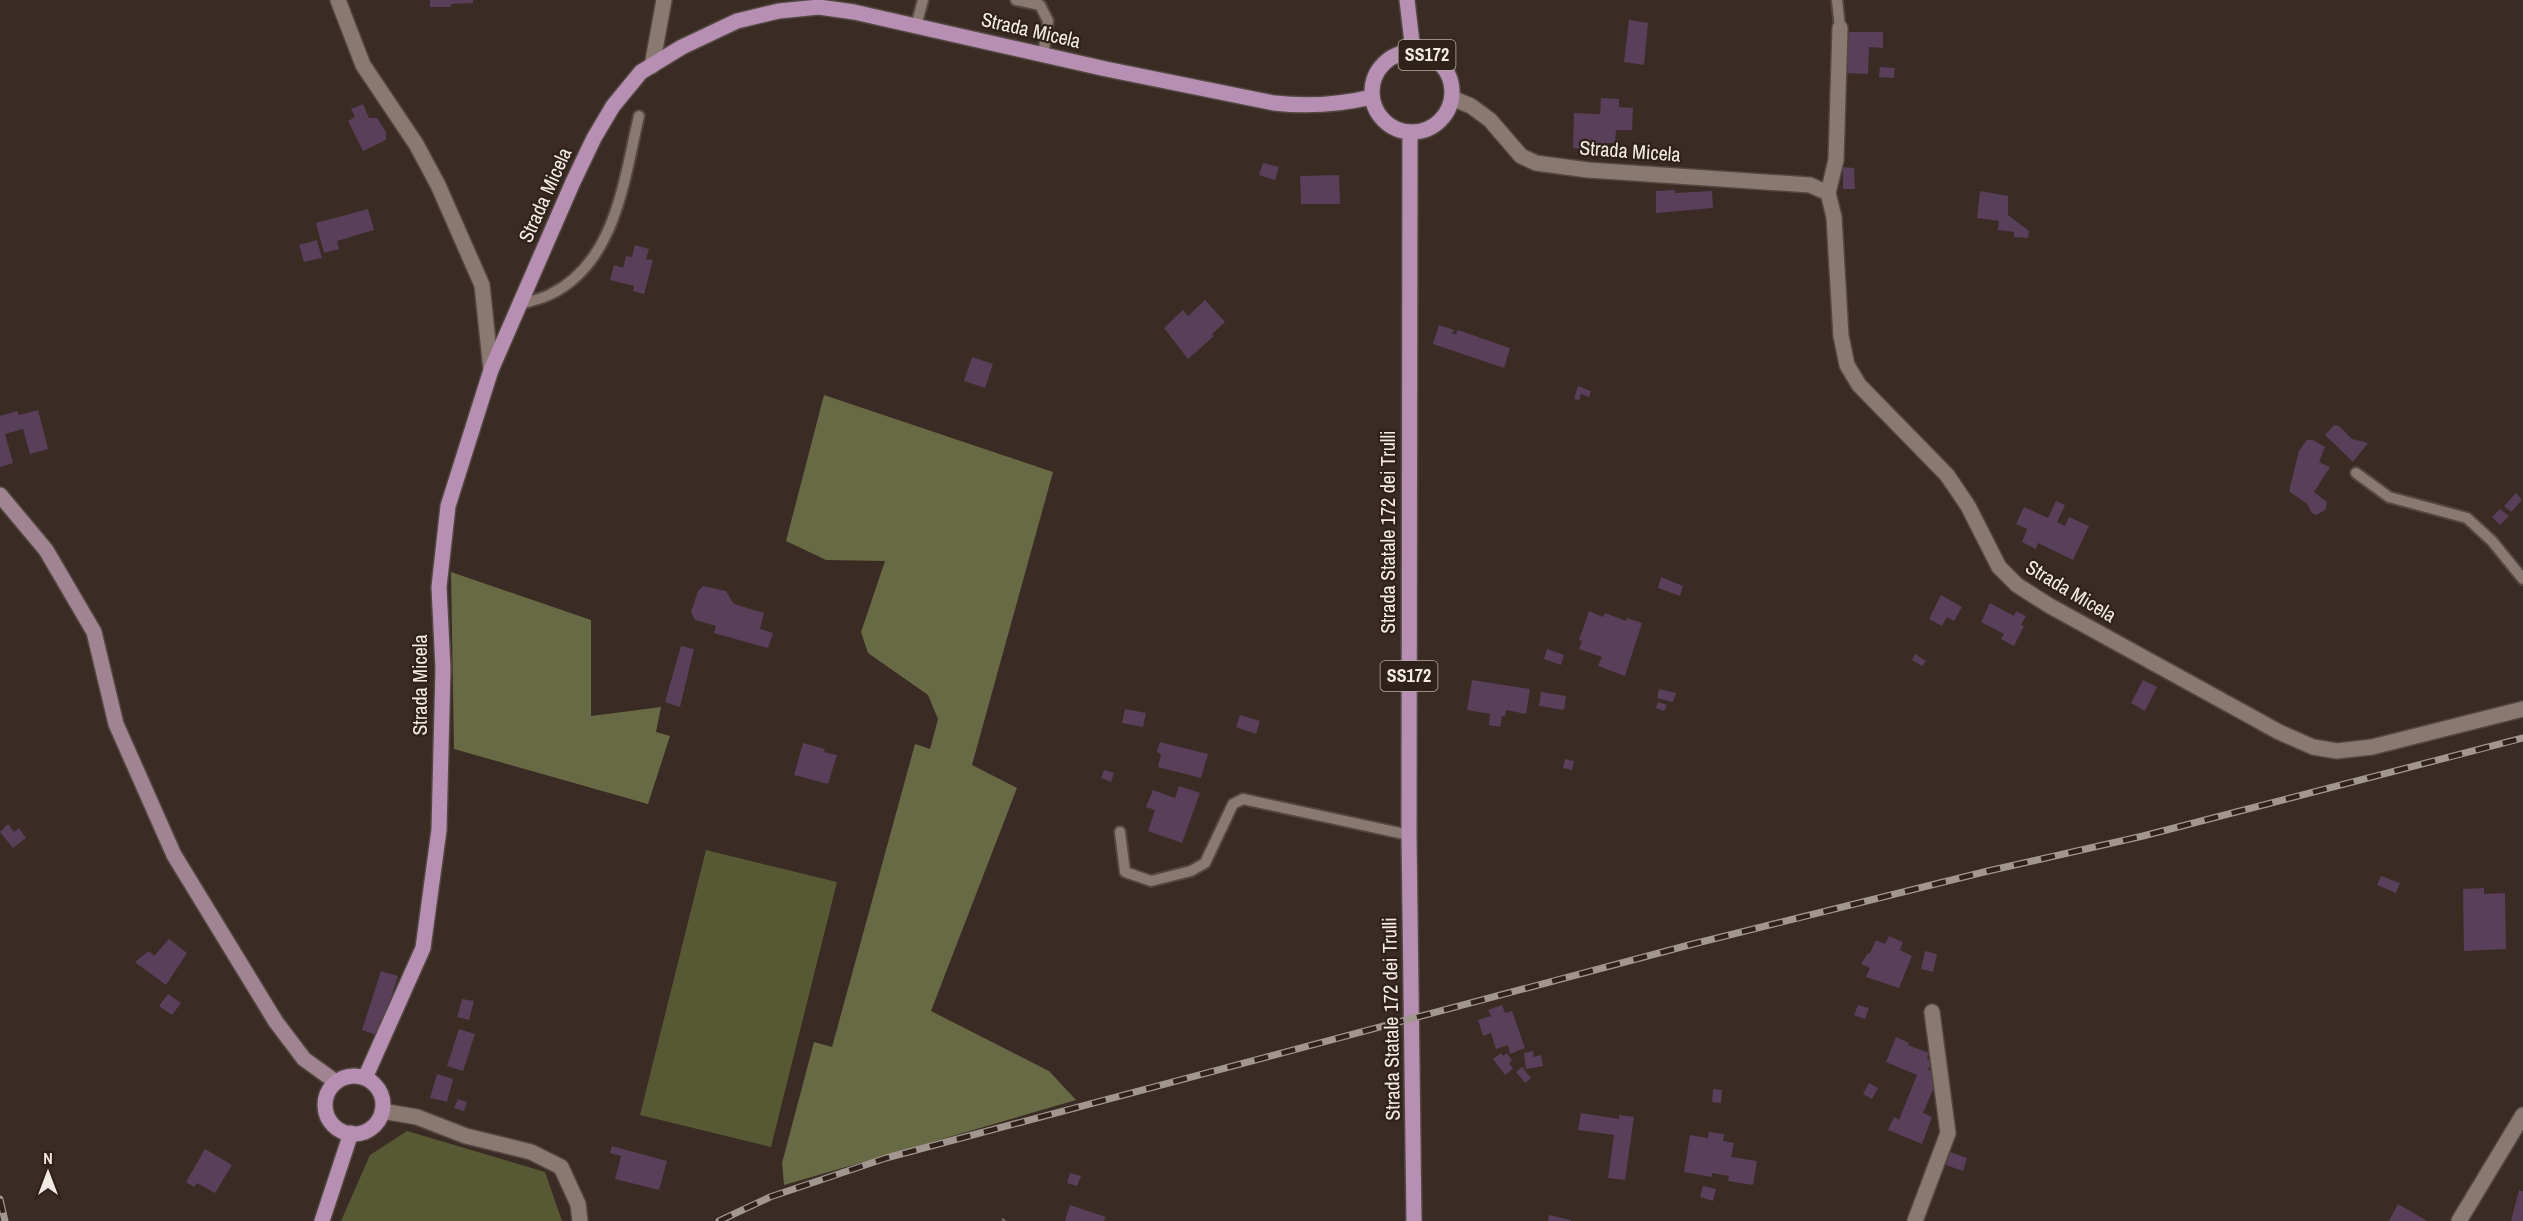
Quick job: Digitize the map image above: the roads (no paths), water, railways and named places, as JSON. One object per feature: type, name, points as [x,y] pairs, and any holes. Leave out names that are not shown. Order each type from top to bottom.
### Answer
[{"type":"main road","name":"SS172","points":[[1407,0],[1413,51]]},
{"type":"main road","name":"Strada Micela","points":[[365,1078],[423,948],[439,830],[443,668],[439,587],[448,506],[491,370],[520,304],[594,138],[613,106],[641,72],[682,47],[737,21],[779,11],[819,7],[1263,100],[1302,106],[1329,105],[1372,98]]},
{"type":"main road","name":"SS172","points":[[1372,98],[1375,75],[1390,57],[1413,51],[1432,57],[1447,72],[1452,98],[1448,109],[1432,126],[1410,132]]},
{"type":"main road","points":[[1372,98],[1376,111],[1384,121],[1396,129],[1410,132]]},
{"type":"main road","name":"Strada Statale 172 dei Trulli","points":[[1410,132],[1409,835],[1414,1221]]},
{"type":"main road","points":[[350,1076],[365,1078],[378,1088],[382,1111],[374,1125],[368,1130],[351,1133],[342,1131],[334,1125],[325,1108],[329,1089],[336,1082],[350,1076]]},
{"type":"main road","points":[[322,1221],[351,1133]]},
{"type":"street","points":[[338,0],[363,65],[427,164],[482,285],[491,370]]},
{"type":"street","points":[[652,66],[664,0]]},
{"type":"street","name":"Strada Micela","points":[[1840,28],[1836,160],[1828,193],[1834,218],[1840,336],[1847,365],[1859,385],[1947,475],[1968,506],[1999,567],[2017,585],[2050,606],[2279,732],[2313,747],[2337,751],[2372,747],[2523,709]]},
{"type":"street","name":"Strada Micela","points":[[1452,98],[1472,106],[1490,120],[1521,156],[1536,163],[1588,170],[1810,185],[1828,193]]},
{"type":"street","points":[[0,495],[46,550],[94,632],[116,724],[174,855],[276,1022],[304,1059],[336,1082]]},
{"type":"street","points":[[1915,1221],[1948,1133],[1932,1012]]},
{"type":"street","points":[[382,1111],[417,1117],[466,1136],[531,1152],[561,1167],[578,1204],[580,1221]]},
{"type":"street","points":[[2459,1221],[2523,1115]]},
{"type":"lane","points":[[916,26],[923,0]]},
{"type":"lane","points":[[1016,0],[1040,5],[1048,21],[1043,55]]},
{"type":"lane","points":[[1837,0],[1840,28]]},
{"type":"lane","points":[[520,304],[551,294],[579,274],[601,246],[616,214],[639,116]]},
{"type":"lane","points":[[2356,473],[2389,497],[2467,518],[2492,541],[2523,579]]},
{"type":"lane","points":[[1120,832],[1125,872],[1151,881],[1191,871],[1205,863],[1233,804],[1244,799],[1409,835]]},
{"type":"railway","points":[[719,1221],[770,1197],[886,1158],[1689,945],[1988,871],[2143,836],[2523,738]]},
{"type":"railway","points":[[0,1199],[5,1221]]}]
